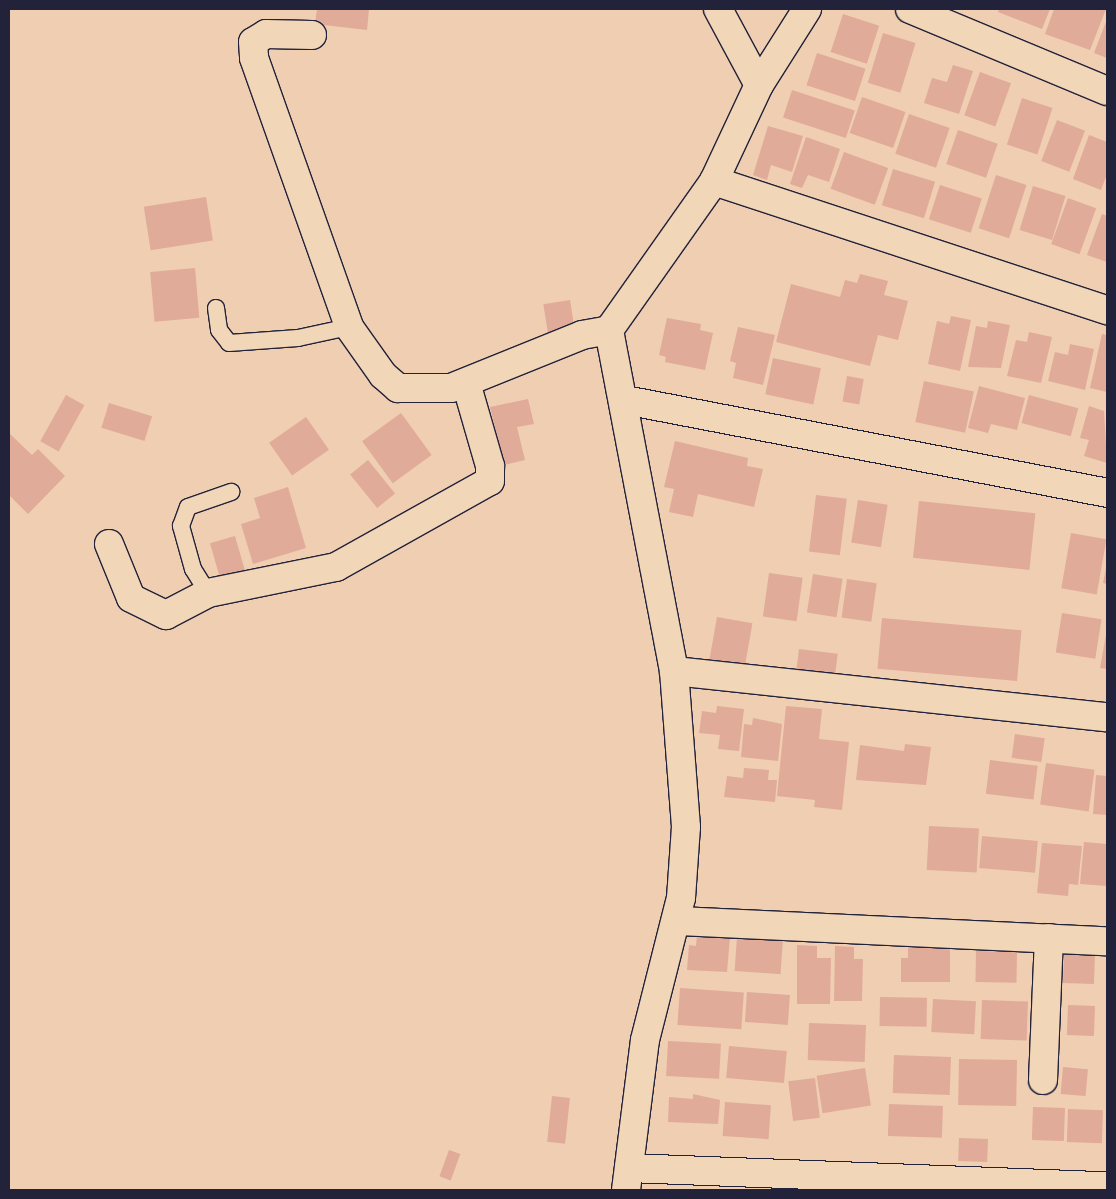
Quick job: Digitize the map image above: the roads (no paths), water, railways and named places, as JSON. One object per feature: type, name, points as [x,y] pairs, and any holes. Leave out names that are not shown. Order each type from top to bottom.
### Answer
[{"type":"street","points":[[718,9],[759,85]]},
{"type":"street","points":[[312,35],[266,34],[253,42],[254,58],[349,327],[383,375],[398,388],[423,392],[466,384],[582,336],[608,330],[714,181],[759,85],[807,9]]},
{"type":"street","points":[[910,9],[1107,90]]},
{"type":"street","points":[[714,181],[1107,310]]},
{"type":"street","points":[[608,330],[625,400],[674,671],[686,827],[677,921],[645,1040],[628,1179],[1107,1186]]},
{"type":"street","points":[[109,544],[131,598],[146,609],[166,615],[208,593],[336,567],[482,489],[490,481],[490,466],[466,384]]},
{"type":"street","points":[[625,400],[1107,493]]},
{"type":"street","points":[[674,671],[1107,717]]},
{"type":"street","points":[[677,921],[1107,941]]},
{"type":"street","points":[[1043,1080],[1049,938]]},
{"type":"lane","points":[[216,308],[220,330],[229,343],[298,338],[349,327]]},
{"type":"lane","points":[[208,593],[193,569],[182,526],[188,507],[231,492]]}]
